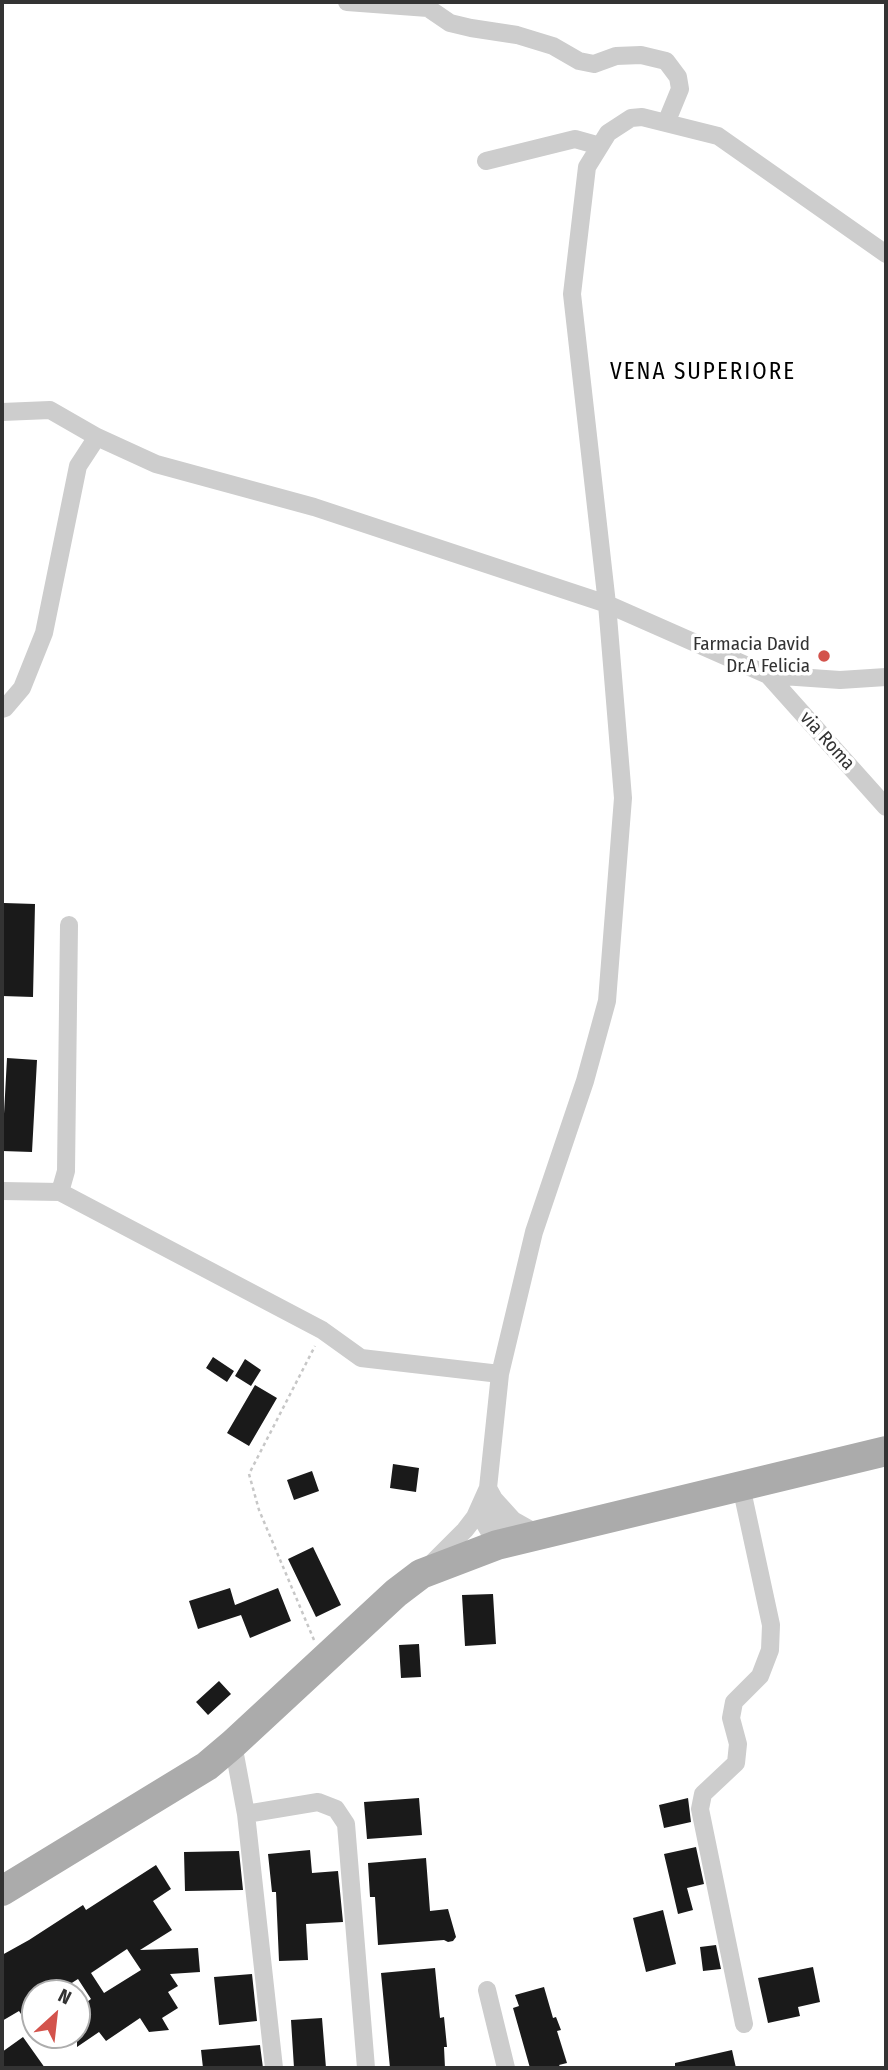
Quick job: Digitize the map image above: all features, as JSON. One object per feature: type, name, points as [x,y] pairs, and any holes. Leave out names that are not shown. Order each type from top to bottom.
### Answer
[{"type":"main road","points":[[2,1891],[206,1766],[233,1745],[396,1593],[421,1574],[497,1545],[886,1451]]},
{"type":"street","points":[[347,2],[428,8],[450,23],[517,35],[553,46],[579,61],[594,64],[616,56],[641,55],[666,61],[678,77],[680,89],[666,123]]},
{"type":"street","points":[[497,1545],[485,1524],[500,1374],[534,1233],[585,1081],[607,1001],[623,798],[607,604],[572,294],[587,167],[608,133],[631,118],[642,117],[718,136],[886,254]]},
{"type":"street","points":[[486,161],[575,139],[600,146]]},
{"type":"street","points":[[2,412],[50,410],[97,437],[156,464],[314,507],[607,604],[768,675],[840,680],[886,677]]},
{"type":"street","points":[[2,709],[22,688],[44,633],[78,466],[97,437]]},
{"type":"street","name":"via Roma","points":[[768,675],[886,807]]},
{"type":"street","points":[[60,1192],[66,1171],[69,925]]},
{"type":"street","points":[[2,1191],[60,1192],[323,1331],[361,1358],[500,1374]]},
{"type":"street","points":[[741,1486],[771,1625],[770,1650],[760,1676],[734,1702],[731,1718],[738,1744],[736,1763],[703,1794],[700,1810],[744,2024]]},
{"type":"street","points":[[488,1497],[513,1520],[545,1534]]},
{"type":"street","points":[[421,1574],[465,1530],[488,1497]]},
{"type":"street","points":[[233,1745],[246,1814],[274,2068]]},
{"type":"street","points":[[246,1814],[318,1802],[335,1808],[346,1825],[366,2068]]},
{"type":"street","points":[[487,1990],[506,2068]]},
{"type":"path","points":[[323,1331],[249,1474],[259,1510],[324,1661]]},
{"type":"building","points":[[4,903],[35,904],[33,997],[2,996]]},
{"type":"building","points":[[7,1058],[37,1060],[32,1152],[2,1151]]},
{"type":"building","points":[[213,1357],[234,1371],[227,1382],[206,1368]]},
{"type":"building","points":[[245,1359],[261,1370],[251,1386],[235,1376]]},
{"type":"building","points":[[255,1385],[277,1398],[249,1446],[227,1433]]},
{"type":"building","points":[[393,1464],[419,1468],[416,1492],[390,1488]]},
{"type":"building","points":[[312,1471],[319,1491],[294,1500],[287,1480]]},
{"type":"building","points":[[313,1547],[341,1605],[316,1617],[288,1559]]},
{"type":"building","points":[[230,1588],[235,1605],[278,1588],[291,1621],[250,1638],[241,1615],[198,1629],[189,1601]]},
{"type":"building","points":[[493,1594],[496,1644],[465,1646],[462,1595]]},
{"type":"building","points":[[419,1644],[421,1677],[401,1678],[399,1645]]},
{"type":"building","points":[[219,1681],[231,1694],[208,1715],[196,1702]]},
{"type":"building","points":[[419,1798],[422,1835],[367,1839],[364,1802]]},
{"type":"building","points":[[688,1798],[691,1822],[664,1828],[659,1805]]},
{"type":"building","points":[[696,1847],[704,1884],[687,1888],[693,1910],[678,1914],[664,1854]]},
{"type":"building","points":[[310,1850],[312,1873],[338,1871],[343,1922],[306,1924],[308,1960],[279,1961],[276,1892],[272,1892],[268,1854]]},
{"type":"building","points":[[239,1851],[243,1890],[185,1891],[184,1852]]},
{"type":"building","points":[[426,1858],[430,1911],[448,1909],[456,1937],[448,1942],[444,1940],[378,1945],[375,1897],[370,1897],[368,1863]]},
{"type":"building","points":[[156,1865],[171,1889],[153,1901],[172,1930],[140,1950],[198,1948],[200,1972],[170,1974],[178,1986],[168,1992],[178,2008],[162,2018],[169,2030],[149,2032],[140,2018],[106,2041],[99,2032],[91,2037],[91,1979],[21,1979],[21,2014],[19,2011],[2,2021],[2,1955],[83,1905],[86,1910]],"holes":[[[127,1949],[141,1970],[104,1993],[91,1973]]]},
{"type":"building","points":[[663,1910],[676,1964],[646,1972],[633,1918]]},
{"type":"building","points":[[716,1945],[721,1969],[703,1971],[700,1947]]},
{"type":"building","points":[[813,1967],[820,2002],[798,2007],[800,2016],[768,2023],[758,1978]]},
{"type":"building","points":[[435,1968],[440,2018],[444,2017],[447,2047],[444,2047],[445,2068],[390,2068],[381,1973]]},
{"type":"building","points":[[252,1974],[257,2021],[219,2025],[214,1977]]},
{"type":"building","points":[[544,1987],[553,2018],[556,2017],[561,2030],[557,2031],[567,2063],[559,2065],[561,2068],[530,2068],[513,2008],[519,2006],[515,1995]]},
{"type":"building","points":[[322,2018],[326,2068],[294,2068],[291,2020]]},
{"type":"building","points":[[21,2038],[21,2049],[32,2049],[45,2068],[2,2068],[2,2052]]},
{"type":"building","points":[[260,2045],[263,2068],[203,2068],[201,2050]]},
{"type":"building","points":[[732,2050],[736,2068],[675,2068],[675,2063]]},
{"type":"place","name":"Farmacia David Dr.A Felicia","points":[[824,656]]},
{"type":"district","name":"VENA SUPERIORE","points":[[703,373]]}]
